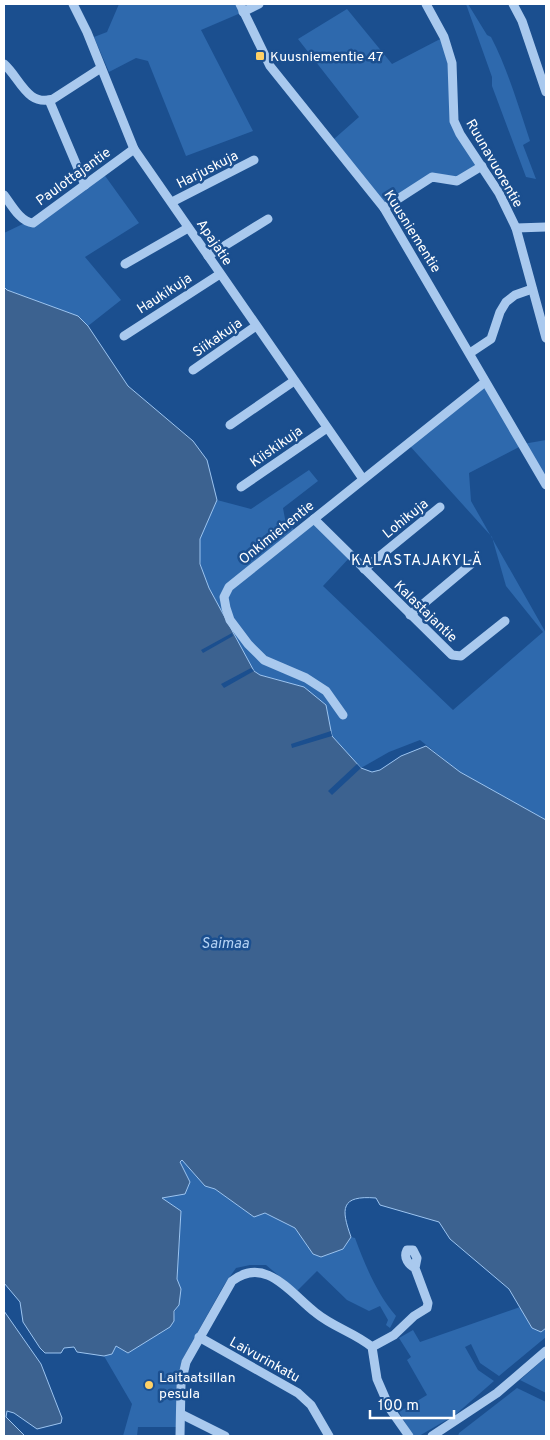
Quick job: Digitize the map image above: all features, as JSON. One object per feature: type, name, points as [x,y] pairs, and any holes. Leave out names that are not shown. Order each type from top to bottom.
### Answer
[{"type":"street","name":"Apajatie","points":[[73,4],[134,149],[363,479]]},
{"type":"street","points":[[242,8],[260,4]]},
{"type":"street","name":"Ruunavuorentie","points":[[426,4],[444,37],[452,63],[454,121],[460,134],[499,193],[516,228],[546,338]]},
{"type":"street","points":[[513,4],[546,92]]},
{"type":"street","name":"Kuusniementie","points":[[242,8],[270,66],[384,208],[546,485]]},
{"type":"street","points":[[4,64],[30,96],[36,100],[49,100],[101,68]]},
{"type":"street","points":[[49,100],[86,185]]},
{"type":"street","name":"Paulottajantie","points":[[4,195],[27,222],[33,223],[134,149]]},
{"type":"street","name":"Harjuskuja","points":[[172,202],[254,160]]},
{"type":"street","points":[[384,208],[432,177],[457,180],[482,166]]},
{"type":"street","points":[[208,256],[268,219]]},
{"type":"street","points":[[516,228],[546,227]]},
{"type":"street","points":[[125,264],[188,228]]},
{"type":"street","name":"Haukikuja","points":[[124,336],[220,274]]},
{"type":"street","points":[[470,353],[491,339],[500,312],[506,302],[515,295],[532,289]]},
{"type":"street","name":"Siikakuja","points":[[193,370],[256,326]]},
{"type":"street","points":[[230,425],[294,381]]},
{"type":"street","name":"Onkimiehentie","points":[[343,715],[326,690],[306,678],[264,660],[230,620],[224,597],[229,587],[485,382]]},
{"type":"street","name":"Kiiskikuja","points":[[241,487],[327,428]]},
{"type":"street","name":"Lohikuja","points":[[364,569],[440,507]]},
{"type":"street","name":"Kalastajantie","points":[[314,519],[452,655],[461,656],[505,621]]},
{"type":"street","points":[[410,615],[471,564]]},
{"type":"street","points":[[372,1348],[394,1335],[414,1316],[427,1308],[428,1303],[415,1268]]},
{"type":"street","points":[[180,1436],[183,1372],[199,1337],[232,1281],[242,1274],[255,1272],[267,1274],[295,1293],[316,1314],[372,1348],[377,1379],[390,1409],[409,1436]]},
{"type":"street","name":"Laivurinkatu","points":[[199,1337],[298,1393],[311,1405],[328,1436]]},
{"type":"street","points":[[432,1436],[497,1393],[546,1351]]},
{"type":"street","points":[[182,1414],[225,1436]]},
{"type":"shaded area","points":[[119,4],[240,4],[243,12],[201,30],[253,131],[186,156],[148,61],[136,58],[109,72],[94,37],[107,32]]},
{"type":"shaded area","points":[[466,4],[468,4],[487,35],[491,37],[503,62],[530,141],[523,145],[536,179],[526,177],[492,86],[492,77]]},
{"type":"shaded area","points":[[347,9],[392,64],[444,37],[452,63],[455,121],[482,166],[457,181],[432,177],[385,205],[334,139],[359,117],[298,39]]},
{"type":"shaded area","points":[[103,173],[139,223],[85,257],[121,300],[88,326],[78,316],[7,290],[4,287],[4,233],[27,222]]},
{"type":"shaded area","points":[[485,382],[523,444],[546,440],[546,485],[523,445],[469,473],[471,501],[491,535],[409,445]]},
{"type":"shaded area","points":[[309,470],[318,481],[283,508],[285,519],[297,533],[314,519],[351,556],[323,586],[453,710],[543,632],[506,586],[493,539],[546,633],[546,820],[460,772],[420,740],[389,752],[361,768],[332,736],[325,705],[304,687],[260,675],[251,668],[216,605],[202,570],[199,553],[201,533],[217,500],[251,509]]},
{"type":"shaded area","points":[[183,1160],[205,1186],[215,1189],[254,1217],[265,1213],[295,1228],[313,1254],[321,1257],[343,1249],[351,1237],[355,1238],[377,1289],[396,1316],[390,1328],[386,1325],[388,1320],[380,1306],[369,1311],[347,1300],[317,1271],[297,1291],[266,1265],[250,1265],[236,1268],[224,1285],[182,1360],[176,1384],[176,1427],[138,1427],[137,1436],[123,1436],[132,1404],[104,1356],[112,1354],[116,1346],[128,1353],[174,1321],[179,1296],[177,1279],[181,1211],[161,1198],[190,1182],[180,1162]]},
{"type":"shaded area","points":[[520,1307],[532,1328],[541,1332],[546,1328],[546,1337],[499,1376],[480,1363],[471,1344],[465,1347],[478,1370],[494,1381],[455,1415],[419,1436],[413,1436],[399,1412],[427,1395],[407,1360],[411,1357],[399,1338],[413,1330],[420,1342]]},
{"type":"shaded area","points":[[546,1357],[546,1393],[520,1380]]},
{"type":"shaded area","points":[[517,1388],[546,1402],[546,1436],[458,1436],[459,1433]]},
{"type":"water","name":"Saimaa","points":[[4,287],[7,290],[78,316],[88,326],[128,386],[193,441],[207,460],[217,500],[200,539],[200,564],[209,588],[254,671],[260,675],[304,687],[326,705],[332,736],[361,768],[372,772],[380,770],[401,756],[426,746],[460,772],[546,820],[546,1328],[541,1332],[532,1328],[509,1289],[450,1239],[439,1222],[380,1205],[376,1198],[356,1199],[346,1206],[345,1212],[351,1237],[343,1249],[321,1257],[313,1254],[295,1228],[265,1213],[254,1217],[215,1189],[205,1186],[182,1160],[180,1162],[190,1182],[185,1194],[162,1198],[181,1211],[177,1279],[181,1289],[179,1305],[174,1311],[174,1321],[170,1327],[128,1353],[116,1346],[112,1354],[104,1356],[77,1352],[74,1347],[64,1348],[61,1353],[45,1353],[23,1322],[20,1302],[4,1283]]},
{"type":"water","points":[[4,1311],[41,1364],[62,1418],[61,1423],[37,1429],[14,1413],[7,1411],[6,1417],[25,1436],[4,1436]]},
{"type":"pier","points":[[232,633],[233,636],[203,653],[201,650]]},
{"type":"pier","points":[[251,668],[254,671],[224,688],[221,684]]},
{"type":"pier","points":[[331,731],[332,736],[292,748],[291,744]]},
{"type":"pier","points":[[357,764],[361,768],[332,795],[328,791]]},
{"type":"place","name":"Kuusniementie 47","points":[[260,56]]},
{"type":"place","name":"Laitaatsillan pesula","points":[[149,1385]]},
{"type":"district","name":"KALASTAJAKYLÄ","points":[[417,560]]}]
